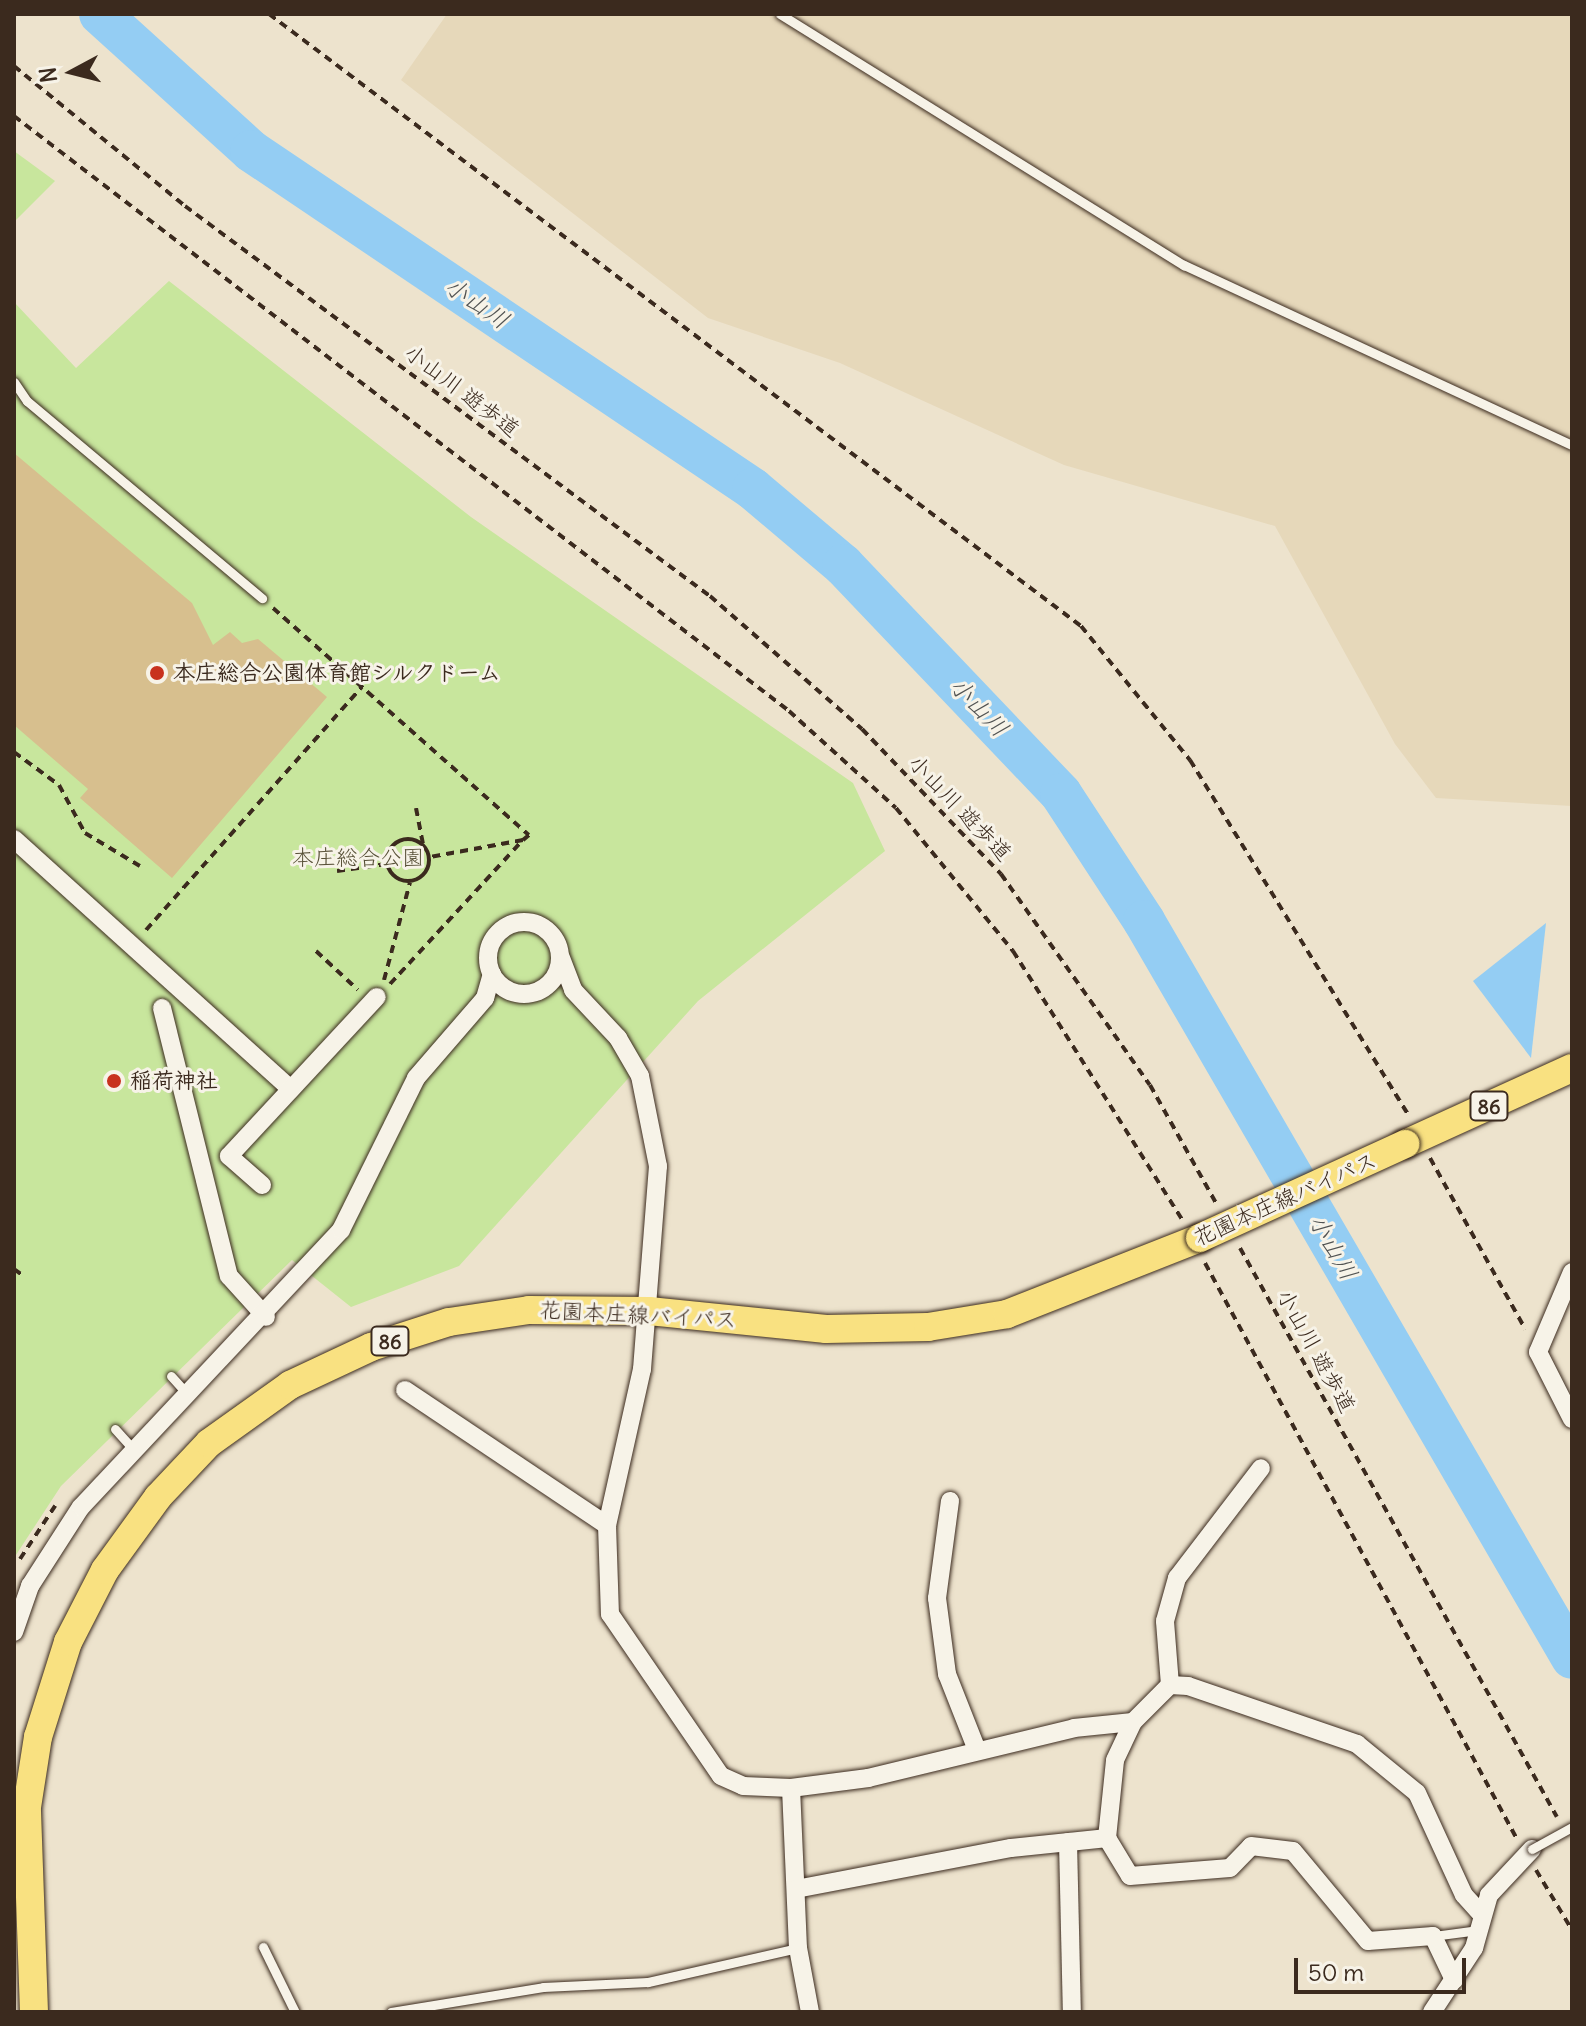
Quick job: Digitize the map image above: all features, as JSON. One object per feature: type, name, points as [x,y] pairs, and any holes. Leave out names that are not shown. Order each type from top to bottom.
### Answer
[{"type":"main road","name":"花園本庄線バイパス","points":[[34,2012],[20,1920],[27,1807],[38,1737],[68,1642],[114,1558],[209,1443],[290,1385],[371,1347],[449,1322],[529,1310],[649,1311],[826,1329],[928,1327],[1007,1314],[1196,1240],[1572,1068]]},
{"type":"street","points":[[14,839],[291,1089]]},
{"type":"street","points":[[14,1632],[55,1543],[133,1449],[266,1317],[341,1230],[416,1078],[485,998],[492,974],[492,941],[519,922],[552,935],[573,990],[618,1038],[653,1115],[658,1166],[649,1311],[607,1525],[610,1614],[690,1739],[721,1776],[743,1786],[791,1788],[868,1778],[977,1750],[1133,1722]]},
{"type":"street","points":[[543,989],[561,958]]},
{"type":"street","points":[[492,974],[508,990]]},
{"type":"street","points":[[485,998],[508,990],[573,990]]},
{"type":"street","points":[[262,1185],[229,1156],[374,1000]]},
{"type":"street","points":[[162,1008],[229,1276],[266,1317]]},
{"type":"street","points":[[1572,1272],[1538,1352],[1572,1419]]},
{"type":"street","points":[[405,1390],[607,1525]]},
{"type":"street","points":[[1261,1468],[1177,1578],[1165,1621],[1170,1685],[1133,1722],[1115,1760],[1107,1838],[1130,1876],[1230,1868],[1251,1846],[1293,1851],[1368,1941],[1433,1936],[1454,1980]]},
{"type":"street","points":[[950,1501],[937,1598],[947,1674],[977,1750]]},
{"type":"street","points":[[1170,1685],[1357,1744],[1417,1793],[1464,1895],[1480,1922]]},
{"type":"street","points":[[791,1788],[798,1948],[810,2012]]},
{"type":"street","points":[[796,1889],[1107,1838]]},
{"type":"street","points":[[1068,1842],[1072,2012]]},
{"type":"street","points":[[1432,2012],[1454,1980],[1489,1895],[1528,1852]]},
{"type":"lane","points":[[780,14],[1184,265],[1572,445]]},
{"type":"lane","points":[[14,382],[27,401],[262,598]]},
{"type":"lane","points":[[171,1376],[187,1394]]},
{"type":"lane","points":[[115,1429],[133,1449]]},
{"type":"lane","points":[[1528,1852],[1569,1829]]},
{"type":"lane","points":[[1433,1936],[1480,1922]]},
{"type":"lane","points":[[263,1947],[295,2012]]},
{"type":"lane","points":[[391,2012],[543,1987],[648,1982],[798,1948]]},
{"type":"path","points":[[269,14],[1081,626],[1190,760],[1538,1352]]},
{"type":"path","name":"小山川 遊歩道","points":[[14,66],[110,149],[710,596],[862,729],[1001,874],[1150,1085],[1220,1211]]},
{"type":"path","points":[[14,116],[789,711],[896,808],[1013,951],[1102,1084],[1196,1240],[1572,1930]]},
{"type":"path","points":[[262,598],[529,835],[374,1000]]},
{"type":"path","points":[[132,945],[362,687]]},
{"type":"path","points":[[14,752],[59,785],[85,833],[140,866]]},
{"type":"path","points":[[387,864],[397,879],[410,882],[423,876],[429,857],[423,844],[416,808]]},
{"type":"path","points":[[429,857],[523,840]]},
{"type":"path","points":[[387,864],[396,842],[423,844]]},
{"type":"path","points":[[337,871],[387,864]]},
{"type":"path","points":[[374,1000],[397,950],[410,882]]},
{"type":"path","points":[[316,951],[374,1000]]},
{"type":"path","name":"小山川 遊歩道","points":[[1235,1239],[1569,1829]]},
{"type":"path","points":[[14,1269],[21,1274]]},
{"type":"shaded area","points":[[447,14],[1572,14],[1572,806],[1436,798],[1395,744],[1275,526],[1064,465],[840,363],[708,318],[401,80]]},
{"type":"green space","points":[[14,151],[55,181],[14,222]]},
{"type":"green space","name":"本庄総合公園","points":[[169,281],[471,517],[853,783],[885,851],[698,1001],[459,1266],[351,1307],[292,1260],[61,1486],[14,1558],[14,302],[76,368]]},
{"type":"water","points":[[1546,923],[1531,1058],[1473,981]]},
{"type":"building","name":"本庄総合公園体育館シルクドーム","points":[[14,453],[192,603],[213,645],[230,632],[242,643],[258,639],[327,697],[172,878],[80,798],[88,789],[14,725]]},
{"type":"waterway","name":"小山川","points":[[100,14],[251,151],[753,489],[843,565],[1061,794],[1144,921],[1572,1658]]},
{"type":"place","name":"本庄総合公園体育館シルクドーム","points":[[157,673]]},
{"type":"place","name":"稲荷神社","points":[[114,1081]]}]
